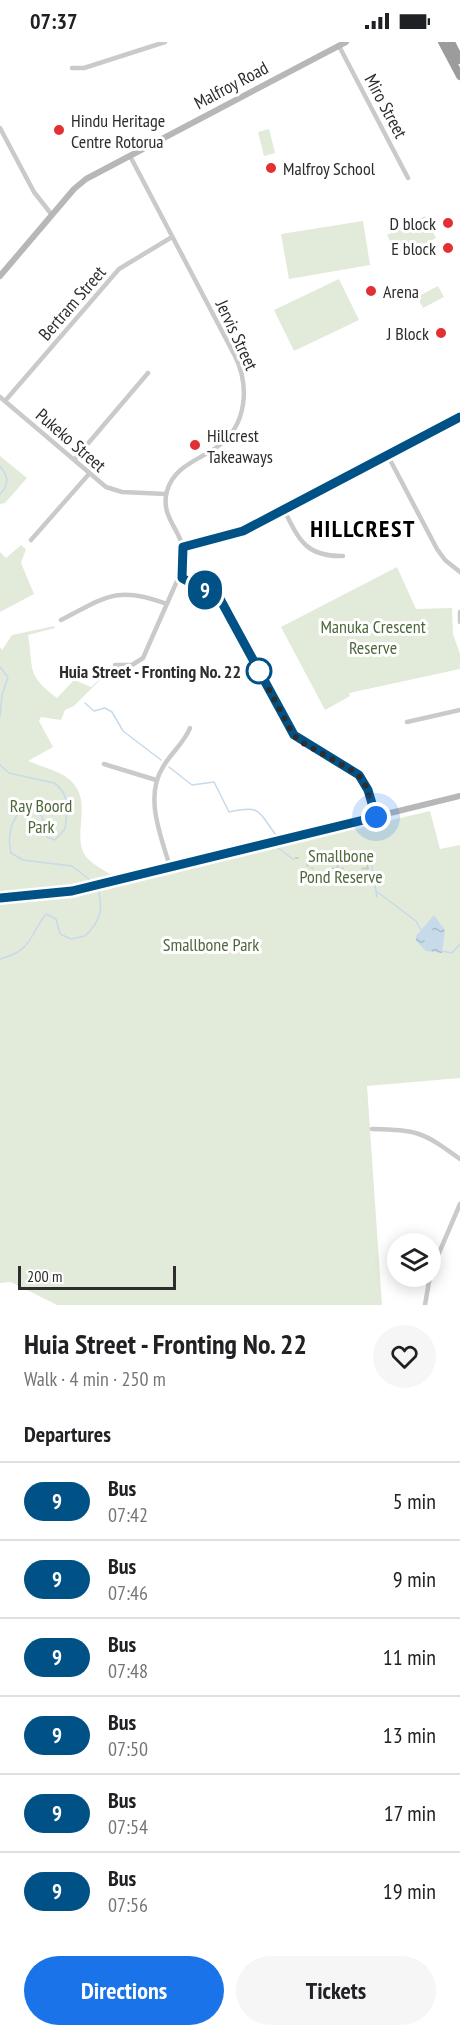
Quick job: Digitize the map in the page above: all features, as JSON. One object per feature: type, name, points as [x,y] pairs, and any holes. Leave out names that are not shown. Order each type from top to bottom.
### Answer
[{"type":"highway","points":[[442,42],[460,76]]},
{"type":"highway","points":[[451,42],[460,60]]},
{"type":"main road","name":"Malfroy Road","points":[[0,276],[80,183],[346,42]]},
{"type":"main road","points":[[0,898],[45,895],[84,888],[460,796]]},
{"type":"street","points":[[72,68],[84,68],[165,42]]},
{"type":"street","name":"Miro Street","points":[[339,46],[408,178]]},
{"type":"street","points":[[0,128],[34,192],[52,215]]},
{"type":"street","name":"Jervis Street","points":[[130,156],[240,365],[245,396],[240,416],[231,435],[217,447],[184,466],[174,476],[166,494]]},
{"type":"street","name":"Bertram Street","points":[[5,401],[119,269],[172,237]]},
{"type":"street","points":[[74,460],[148,373]]},
{"type":"street","name":"Pukeko Street","points":[[0,397],[89,474],[112,490],[166,494]]},
{"type":"street","points":[[183,547],[243,531],[460,417]]},
{"type":"street","points":[[388,456],[437,549],[445,560],[460,572]]},
{"type":"street","points":[[31,540],[89,474]]},
{"type":"street","points":[[115,665],[132,665],[143,658],[177,582],[182,578],[183,547],[168,517],[166,494]]},
{"type":"street","points":[[284,510],[299,538],[310,550],[326,556],[343,556]]},
{"type":"street","points":[[182,578],[220,599],[294,735],[359,775],[368,790],[376,817]]},
{"type":"street","points":[[60,620],[104,598],[123,593],[142,595],[167,604]]},
{"type":"street","points":[[460,612],[460,622]]},
{"type":"street","points":[[407,722],[460,710]]},
{"type":"street","points":[[170,867],[155,809],[156,780],[190,728]]},
{"type":"street","points":[[104,764],[156,780]]},
{"type":"street","points":[[372,1129],[403,1130],[424,1134],[460,1159]]},
{"type":"street","points":[[441,1251],[458,1214],[460,1204]]},
{"type":"street","points":[[426,1305],[428,1287]]},
{"type":"green space","points":[[269,129],[275,153],[264,156],[258,132]]},
{"type":"green space","points":[[425,216],[436,238],[425,244],[421,242],[422,244],[408,249],[409,252],[398,257],[387,235],[398,230],[402,231],[400,228],[411,222],[413,225],[414,221]]},
{"type":"green space","points":[[363,221],[370,265],[289,279],[281,234]]},
{"type":"green space","points":[[339,279],[359,320],[294,351],[274,310]]},
{"type":"green space","points":[[438,286],[444,297],[423,308],[417,297]]},
{"type":"green space","points":[[0,456],[27,478],[5,503],[0,504]]},
{"type":"green space","points":[[21,545],[26,549],[21,563],[34,594],[0,612],[0,552],[6,558]]},
{"type":"green space","name":"Manuka Crescent Reserve","points":[[397,567],[416,609],[452,608],[453,634],[460,654],[460,669],[349,693],[350,696],[325,710],[281,627]]},
{"type":"green space","name":"Ray Boord Park","points":[[54,626],[55,628],[28,635],[31,664],[35,676],[47,690],[57,698],[74,680],[91,687],[108,672],[74,706],[65,710],[61,720],[41,717],[39,721],[53,747],[28,761],[63,775],[74,784],[80,794],[82,805],[80,840],[82,850],[90,861],[111,875],[43,891],[0,893],[0,647],[2,650],[12,635]]},
{"type":"green space","points":[[430,811],[440,849],[460,845],[460,1078],[367,1086],[382,1305],[57,1305],[11,1282],[0,1283],[0,904],[73,895]]},
{"type":"green space","name":"Smallbone Pond Reserve","points":[[366,851],[372,856],[369,869],[362,874],[335,880],[294,860],[296,856],[325,857]]},
{"type":"water","points":[[434,915],[445,930],[442,953],[426,951],[416,941],[416,936]]},
{"type":"waterway","points":[[0,466],[7,480],[0,494]]},
{"type":"waterway","points":[[0,667],[8,677],[2,695],[0,717]]},
{"type":"waterway","points":[[85,703],[94,711],[105,708],[112,712],[123,731],[161,760]]},
{"type":"waterway","points":[[0,765],[9,773],[54,783],[63,792],[67,804],[65,829],[55,840],[47,837],[42,816],[31,808],[22,809],[10,830],[11,853],[23,860],[72,866],[94,883]]},
{"type":"waterway","points":[[169,767],[192,785],[214,782],[229,812],[253,810],[261,815],[276,835]]},
{"type":"waterway","points":[[277,847],[294,860]]},
{"type":"waterway","points":[[372,865],[373,876]]},
{"type":"waterway","points":[[0,959],[24,947],[46,914],[56,919],[60,934],[71,939],[85,936],[95,925],[100,914],[97,886]]},
{"type":"waterway","points":[[375,886],[377,897]]},
{"type":"waterway","points":[[376,891],[416,921],[421,930]]},
{"type":"waterway","points":[[442,951],[452,953],[460,944]]},
{"type":"bus line","name":"9","points":[[0,898],[72,891],[376,817],[368,790],[359,775],[298,740],[294,735],[220,599],[210,592],[189,584],[182,578],[183,547],[243,531],[460,417]]},
{"type":"place","name":"Hindu Heritage Centre Rotorua","points":[[59,130]]},
{"type":"place","name":"Malfroy School","points":[[271,168]]},
{"type":"place","name":"D block","points":[[448,223]]},
{"type":"place","name":"E block","points":[[448,248]]},
{"type":"place","name":"Arena","points":[[371,291]]},
{"type":"place","name":"J Block","points":[[441,333]]},
{"type":"place","name":"Hillcrest Takeaways","points":[[195,445]]},
{"type":"place","name":"Huia Street - Fronting No. 22","points":[[259,671]]},
{"type":"district","name":"HILLCREST","points":[[363,528]]},
{"type":"route","points":[[259,671],[298,740],[353,771],[364,781],[376,817]]},
{"type":"park label","name":"Smallbone Park","points":[[211,944]]}]
